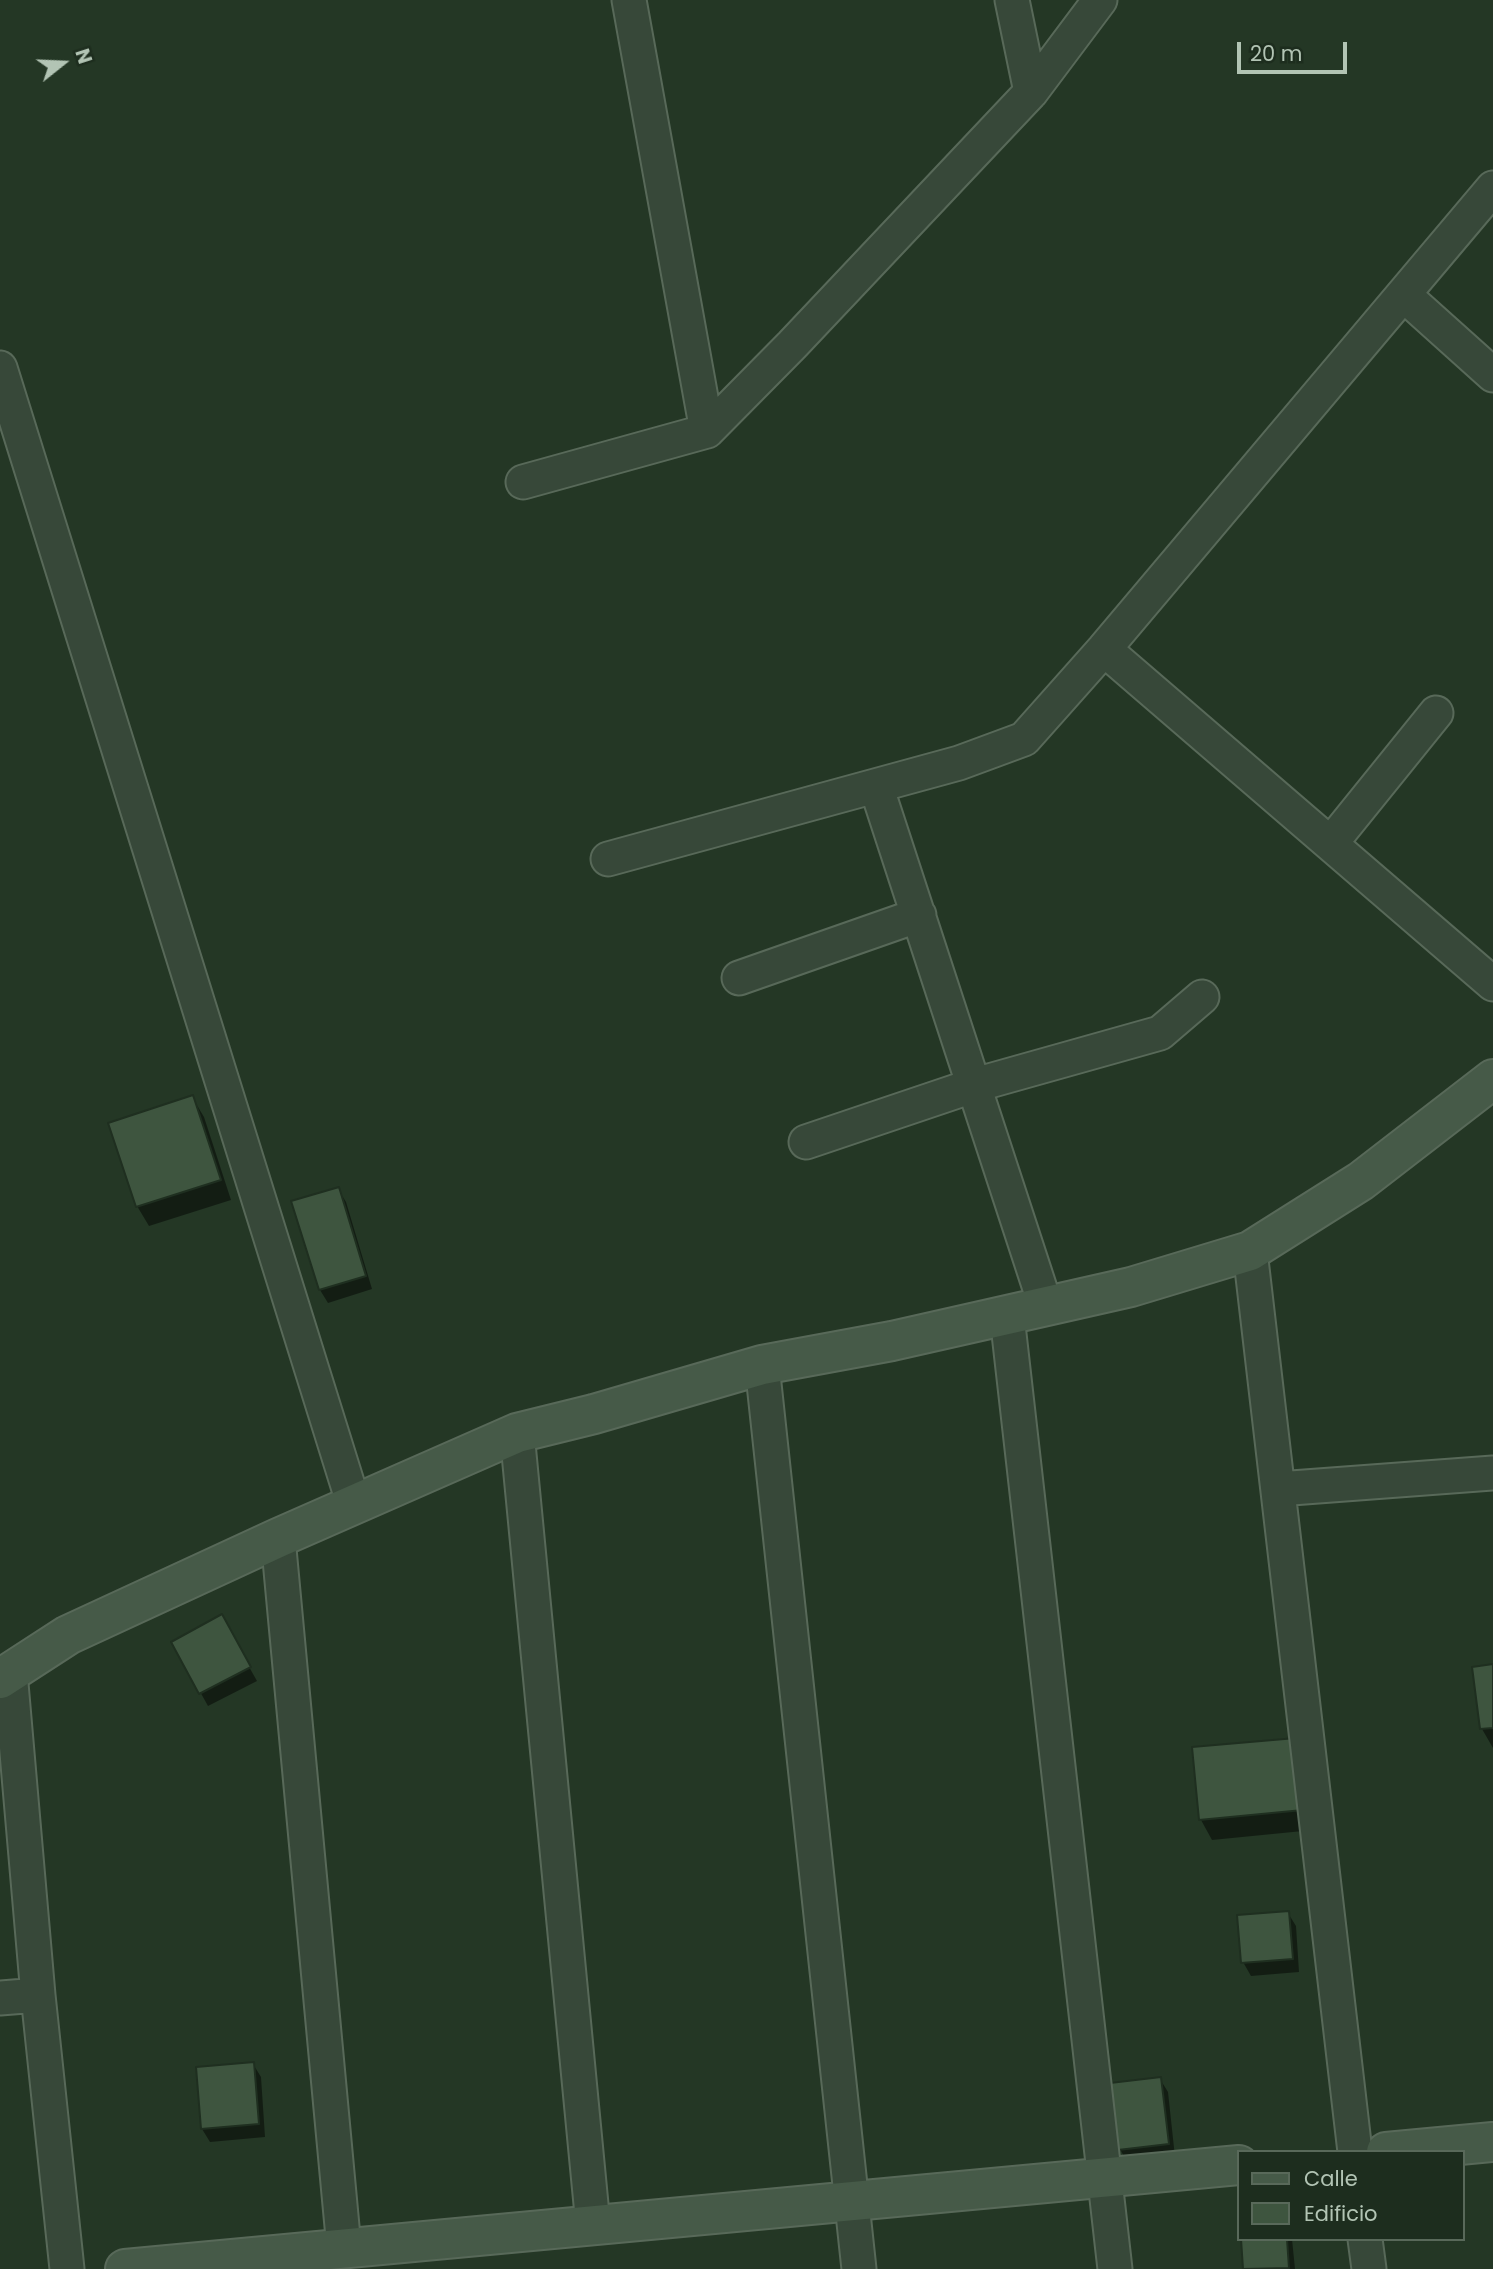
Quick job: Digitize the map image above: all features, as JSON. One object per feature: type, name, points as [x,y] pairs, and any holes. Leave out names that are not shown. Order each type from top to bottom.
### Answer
[{"type":"street","points":[[629,0],[707,430]]},
{"type":"street","points":[[1012,0],[1031,92]]},
{"type":"street","points":[[523,482],[707,430],[792,345],[1031,92],[1100,0]]},
{"type":"street","points":[[608,859],[959,763],[1024,738],[1104,649],[1493,188]]},
{"type":"street","points":[[1404,295],[1493,375]]},
{"type":"street","points":[[0,368],[354,1505]]},
{"type":"street","points":[[1104,649],[1493,984]]},
{"type":"street","points":[[1331,843],[1436,713]]},
{"type":"street","points":[[876,786],[1046,1307]]},
{"type":"street","points":[[739,978],[919,915]]},
{"type":"street","points":[[806,1142],[975,1085],[1160,1034],[1202,997]]},
{"type":"street","points":[[66,2269],[5,1676],[68,1635],[278,1538],[517,1433],[594,1414],[762,1365],[892,1341],[1046,1307],[1131,1287],[1250,1251],[1361,1181],[1493,1079]]},
{"type":"street","points":[[1250,1251],[1355,2150]]},
{"type":"street","points":[[1007,1316],[1115,2269]]},
{"type":"street","points":[[762,1365],[859,2269]]},
{"type":"street","points":[[517,1433],[593,2225]]},
{"type":"street","points":[[1278,1489],[1493,1473]]},
{"type":"street","points":[[278,1538],[344,2248]]},
{"type":"street","points":[[0,1998],[38,1995]]},
{"type":"street","points":[[1407,2150],[1493,2142]]},
{"type":"street","points":[[125,2269],[1238,2165]]},
{"type":"street","points":[[1365,2241],[1369,2269]]},
{"type":"building","points":[[193,1095],[221,1180],[136,1207],[108,1123]]},
{"type":"building","points":[[339,1187],[366,1276],[319,1290],[291,1201]]},
{"type":"building","points":[[222,1614],[251,1667],[199,1694],[171,1642]]},
{"type":"building","points":[[1493,1664],[1493,1728],[1480,1729],[1472,1667]]},
{"type":"building","points":[[1296,1738],[1303,1810],[1199,1820],[1192,1747]]},
{"type":"building","points":[[1289,1911],[1293,1959],[1241,1963],[1237,1915]]},
{"type":"building","points":[[254,2062],[259,2124],[201,2129],[196,2067]]},
{"type":"building","points":[[1161,2077],[1169,2144],[1118,2150],[1110,2083]]},
{"type":"building","points":[[1241,2241],[1287,2241],[1289,2268],[1243,2269]]}]
